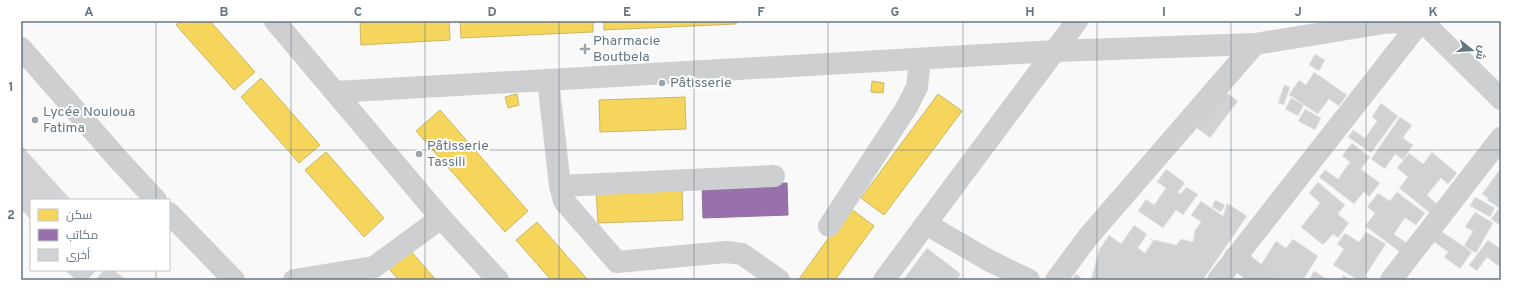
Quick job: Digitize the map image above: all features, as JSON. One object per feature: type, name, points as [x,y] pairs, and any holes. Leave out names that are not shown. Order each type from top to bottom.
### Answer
[{"type":"street","points":[[275,21],[441,218],[498,280]]},
{"type":"street","points":[[884,280],[1077,21]]},
{"type":"street","points":[[334,92],[920,58],[1055,51],[1255,44],[1384,23],[1414,21]]},
{"type":"street","points":[[1218,280],[1421,21],[1501,99]]},
{"type":"street","points":[[1056,280],[1088,237],[1255,44]]},
{"type":"street","points":[[21,48],[117,158],[155,199]]},
{"type":"street","points":[[829,226],[907,108],[917,87],[920,58]]},
{"type":"street","points":[[548,80],[560,186],[564,201],[617,262],[726,252],[742,254],[779,280]]},
{"type":"street","points":[[1391,280],[1501,138]]},
{"type":"street","points":[[560,186],[774,176]]},
{"type":"street","points":[[170,214],[234,280]]},
{"type":"street","points":[[294,280],[374,267],[441,218]]},
{"type":"street","points":[[926,224],[988,260],[1029,280]]},
{"type":"street","points":[[1235,257],[1263,280]]},
{"type":"building: سكن","points":[[180,21],[210,21],[255,72],[234,90],[176,25]]},
{"type":"building: سكن","points":[[360,21],[449,21],[450,40],[361,45]]},
{"type":"building: سكن","points":[[460,21],[593,21],[593,32],[461,38]]},
{"type":"building: سكن","points":[[604,21],[736,21],[736,24],[604,30]]},
{"type":"building: سكن","points":[[261,78],[320,145],[299,163],[241,97]]},
{"type":"building: سكن","points":[[872,81],[884,83],[883,93],[871,92]]},
{"type":"building: سكن","points":[[517,94],[519,105],[508,108],[505,97]]},
{"type":"building: سكن","points":[[938,94],[962,111],[884,215],[861,198]]},
{"type":"building: سكن","points":[[685,97],[686,129],[600,132],[599,100]]},
{"type":"building: سكن","points":[[440,110],[528,211],[505,232],[416,131]]},
{"type":"building: سكن","points":[[326,152],[384,218],[364,237],[305,170]]},
{"type":"building: سكن","points":[[682,188],[683,220],[598,223],[596,191]]},
{"type":"building: سكن","points":[[850,208],[874,226],[835,280],[799,279]]},
{"type":"building: سكن","points":[[537,222],[588,280],[551,280],[516,240]]},
{"type":"building: سكن","points":[[403,242],[436,280],[399,280],[382,261]]},
{"type":"building: مكاتب","points":[[787,183],[788,215],[703,218],[702,186]]},
{"type":"building: أخرى","points":[[1315,54],[1325,60],[1319,71],[1309,65]]},
{"type":"building: أخرى","points":[[1314,72],[1347,95],[1339,106],[1329,99],[1318,114],[1289,95],[1299,80],[1306,85]]},
{"type":"building: أخرى","points":[[1215,84],[1238,101],[1210,138],[1193,125]]},
{"type":"building: أخرى","points":[[1284,85],[1290,87],[1284,105],[1278,103]]},
{"type":"building: أخرى","points":[[1291,98],[1304,105],[1298,116],[1285,109]]},
{"type":"building: أخرى","points":[[1381,103],[1398,116],[1371,153],[1348,137],[1353,130],[1365,138],[1377,121],[1372,117]]},
{"type":"building: أخرى","points":[[1305,109],[1321,118],[1315,130],[1298,121]]},
{"type":"building: أخرى","points":[[1400,117],[1412,125],[1403,138],[1413,145],[1403,160],[1395,154],[1385,169],[1371,159]]},
{"type":"building: أخرى","points":[[1352,143],[1370,157],[1361,169],[1380,183],[1369,197],[1364,192],[1354,204],[1319,177],[1325,170],[1338,179],[1350,162],[1342,156]]},
{"type":"building: أخرى","points":[[21,145],[70,199],[30,199],[30,219],[21,209]]},
{"type":"building: أخرى","points":[[1432,152],[1457,173],[1448,184],[1441,178],[1427,195],[1437,204],[1430,213],[1399,188],[1408,177],[1397,168],[1409,153],[1423,164]]},
{"type":"building: أخرى","points":[[1501,168],[1501,226],[1491,219],[1499,208],[1487,200],[1488,198],[1482,194]]},
{"type":"building: أخرى","points":[[1166,169],[1185,183],[1178,192],[1181,194],[1186,187],[1198,194],[1183,215],[1176,210],[1163,228],[1138,211],[1146,199],[1154,205],[1166,188],[1157,182]]},
{"type":"building: أخرى","points":[[1318,182],[1345,205],[1338,214],[1349,223],[1338,238],[1333,234],[1323,245],[1301,227],[1320,203],[1309,193]]},
{"type":"building: أخرى","points":[[1397,192],[1425,213],[1416,225],[1405,218],[1394,234],[1407,243],[1400,252],[1365,226],[1375,213],[1367,207],[1378,193],[1390,201]]},
{"type":"building: أخرى","points":[[1475,197],[1495,208],[1490,217],[1470,206]]},
{"type":"building: أخرى","points":[[1215,200],[1225,205],[1221,212],[1212,207]]},
{"type":"building: أخرى","points":[[1201,201],[1223,216],[1227,203],[1247,216],[1203,280],[1091,280],[1099,250],[1109,235],[1121,244],[1134,225],[1147,234],[1138,248],[1145,253],[1153,241],[1150,239],[1176,245],[1181,239],[1193,242],[1195,230],[1201,222],[1191,215]]},
{"type":"building: أخرى","points":[[1475,212],[1493,223],[1476,253],[1464,246],[1473,231],[1465,227]]},
{"type":"building: أخرى","points":[[1441,231],[1472,252],[1460,269],[1444,257],[1448,252],[1434,242]]},
{"type":"building: أخرى","points":[[1366,232],[1386,244],[1365,276],[1371,280],[1358,280],[1333,265],[1344,249],[1337,244],[1345,233],[1359,242]]},
{"type":"building: أخرى","points":[[1293,239],[1318,256],[1303,280],[1264,280],[1255,274],[1276,241],[1286,248]]},
{"type":"building: أخرى","points":[[1488,240],[1501,249],[1501,262],[1498,266],[1487,257],[1477,271],[1469,265]]},
{"type":"building: أخرى","points":[[927,248],[961,274],[956,280],[903,280]]},
{"type":"building: أخرى","points":[[96,271],[87,280],[76,280],[67,272]]},
{"type":"building: أخرى","points":[[103,271],[115,271],[126,280],[95,280]]},
{"type":"building: أخرى","points":[[1314,271],[1328,280],[1309,280]]},
{"type":"building: أخرى","points":[[1076,274],[1084,280],[1071,280]]},
{"type":"building: أخرى","points":[[1343,275],[1352,280],[1341,280]]},
{"type":"place","name":"Pharmacie Boutbela","points":[[585,49]]},
{"type":"place","name":"Pâtisserie","points":[[662,83]]},
{"type":"place","name":"Lycée Nouioua Fatima","points":[[35,120]]},
{"type":"place","name":"Pâtisserie Tassili","points":[[419,154]]}]
